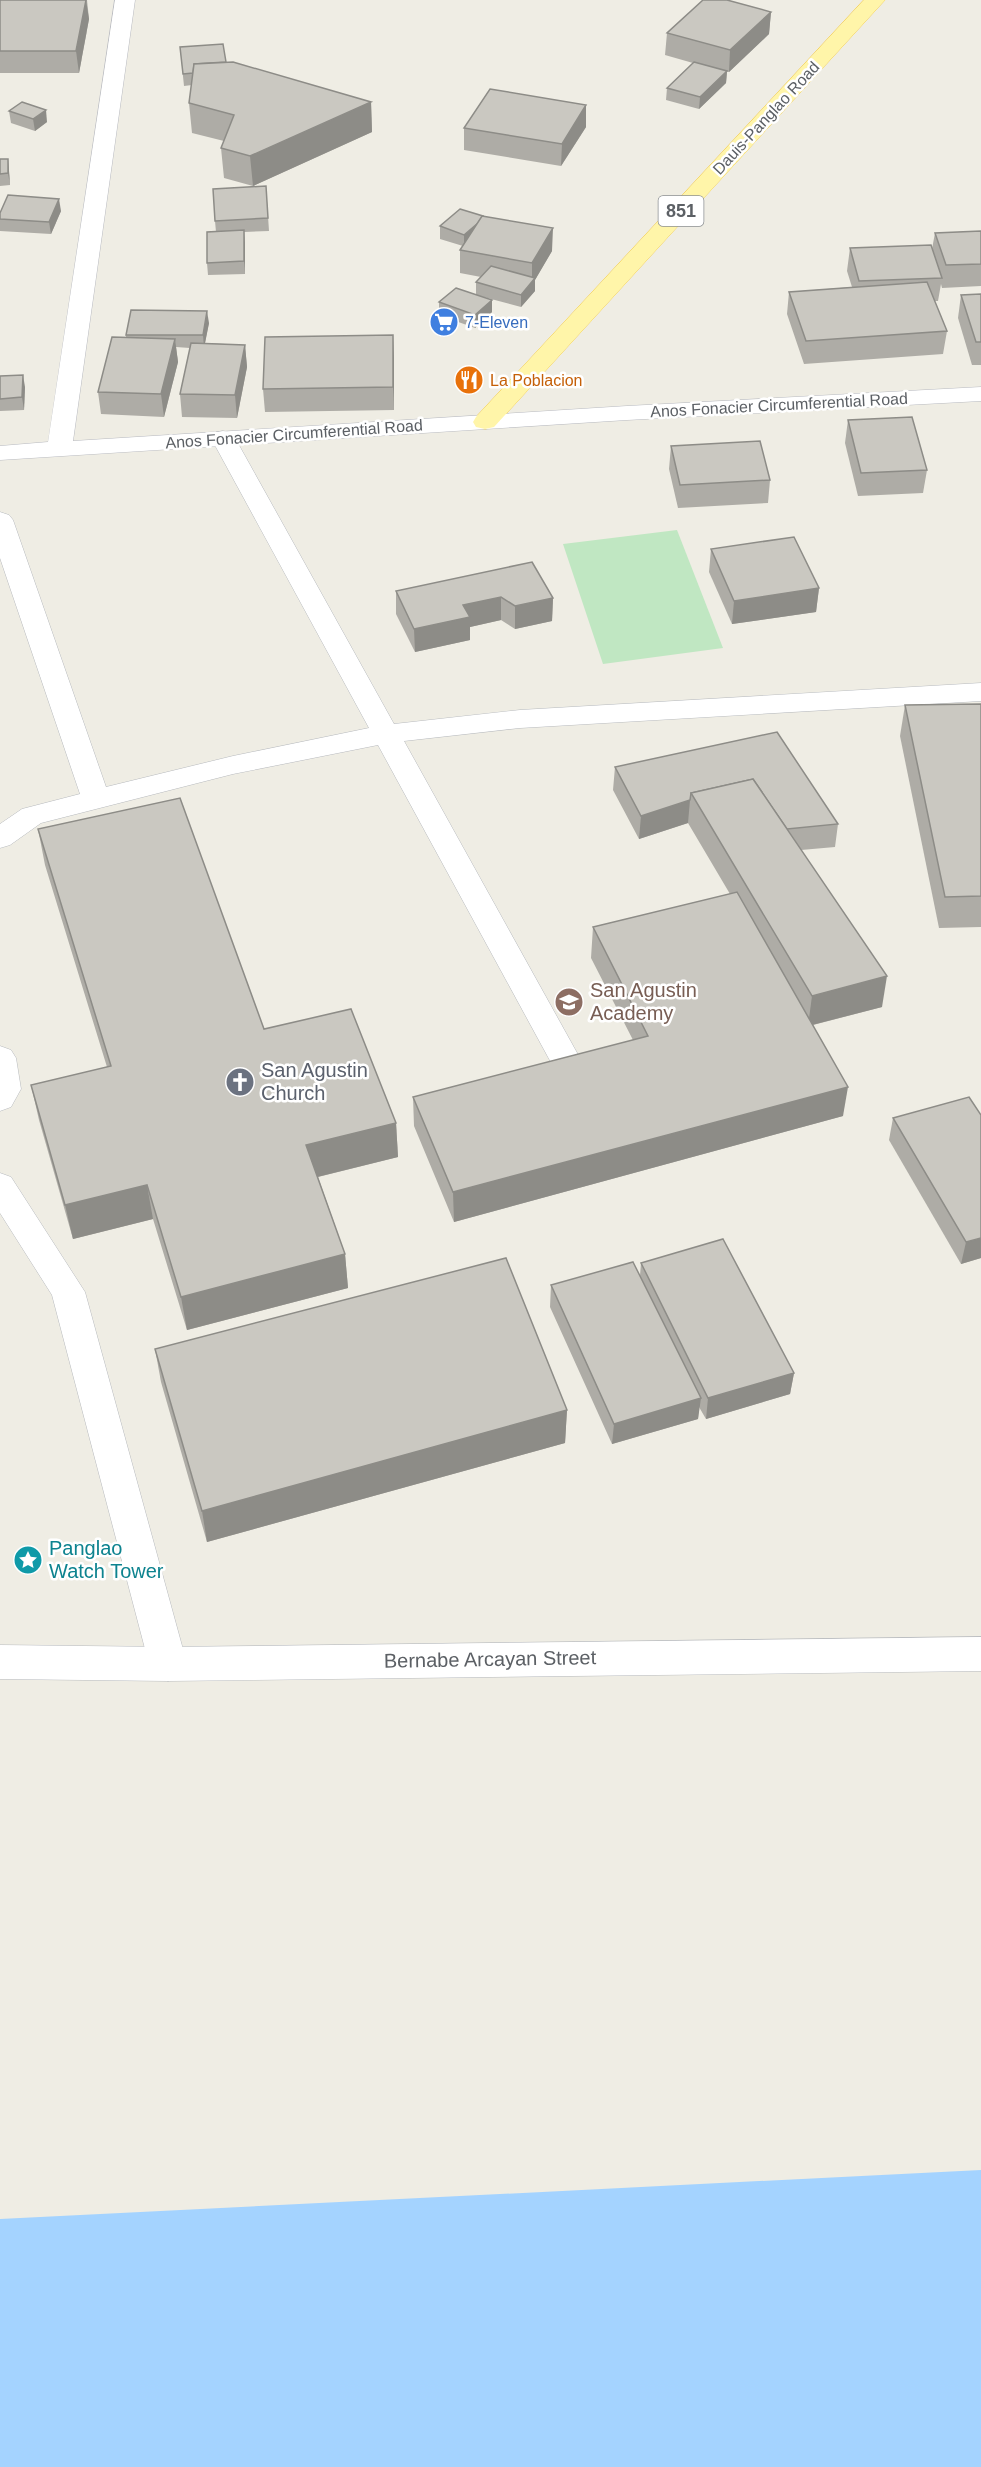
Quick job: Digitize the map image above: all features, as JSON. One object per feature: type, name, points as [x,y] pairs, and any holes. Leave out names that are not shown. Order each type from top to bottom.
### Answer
[{"type":"main road","points":[[60,448],[125,0]]},
{"type":"main road","name":"Dauis-Panglao Road","points":[[486,422],[875,0]]},
{"type":"main road","name":"Anos Fonacier Circumferential Road","points":[[0,453],[981,394]]},
{"type":"main road","points":[[223,438],[566,1060]]},
{"type":"main road","points":[[0,520],[97,801]]},
{"type":"main road","points":[[0,838],[32,816],[233,765],[387,734],[520,719],[981,692]]},
{"type":"main road","points":[[0,1058],[5,1089],[0,1099]]},
{"type":"main road","points":[[0,1186],[68,1292],[168,1664]]},
{"type":"main road","name":"Bernabe Arcayan Street","points":[[0,1662],[168,1664],[981,1654]]},
{"type":"green space","points":[[677,530],[723,648],[603,664],[563,544]]},
{"type":"water","points":[[981,2170],[981,2467],[0,2467],[0,2219]]},
{"type":"building","points":[[0,0],[86,0],[76,51],[0,51]]},
{"type":"building","points":[[703,0],[727,0],[771,12],[730,50],[667,33]]},
{"type":"building","points":[[223,44],[226,62],[194,64],[193,73],[183,74],[180,47]]},
{"type":"building","points":[[233,62],[371,102],[250,156],[221,148],[234,115],[189,103],[194,64]]},
{"type":"building","points":[[694,62],[727,71],[700,97],[667,88]]},
{"type":"building","points":[[490,89],[586,105],[562,144],[464,128]]},
{"type":"building","points":[[22,102],[46,110],[33,119],[9,111]]},
{"type":"building","points":[[0,159],[8,159],[8,173],[0,174]]},
{"type":"building","points":[[266,186],[268,218],[215,221],[213,189]]},
{"type":"building","points":[[8,195],[59,199],[49,222],[0,219],[0,213]]},
{"type":"building","points":[[460,209],[483,216],[464,235],[440,226]]},
{"type":"building","points":[[482,216],[553,228],[532,263],[460,250]]},
{"type":"building","points":[[244,230],[244,261],[207,263],[207,232]]},
{"type":"building","points":[[981,231],[981,264],[946,265],[935,233]]},
{"type":"building","points":[[931,245],[942,278],[859,281],[850,248]]},
{"type":"building","points":[[491,266],[535,278],[521,295],[476,282]]},
{"type":"building","points":[[927,282],[947,331],[806,341],[789,292]]},
{"type":"building","points":[[456,288],[492,300],[475,315],[439,302]]},
{"type":"building","points":[[981,294],[981,342],[976,342],[961,295]]},
{"type":"building","points":[[131,310],[207,311],[203,335],[126,335]]},
{"type":"building","points":[[393,335],[393,387],[263,389],[265,337]]},
{"type":"building","points":[[112,337],[175,339],[161,394],[98,392]]},
{"type":"building","points":[[191,343],[245,345],[235,395],[180,394]]},
{"type":"building","points":[[23,375],[22,397],[0,399],[0,376]]},
{"type":"building","points":[[912,417],[927,470],[861,473],[848,420]]},
{"type":"building","points":[[760,441],[770,480],[680,485],[671,446]]},
{"type":"building","points":[[794,537],[819,588],[734,601],[711,549]]},
{"type":"building","points":[[532,562],[553,598],[515,606],[501,597],[463,605],[470,617],[414,629],[396,591]]},
{"type":"building","points":[[981,704],[981,896],[945,897],[905,705]]},
{"type":"building","points":[[777,732],[838,824],[787,829],[753,779],[691,793],[690,800],[641,816],[615,767]]},
{"type":"building","points":[[753,779],[887,976],[812,996],[691,793]]},
{"type":"building","name":"San Agustin Church","points":[[180,798],[264,1029],[351,1009],[396,1123],[306,1145],[345,1254],[181,1297],[147,1185],[65,1205],[31,1085],[111,1066],[38,829]]},
{"type":"building","points":[[737,892],[848,1087],[453,1192],[413,1097],[648,1036],[593,927]]},
{"type":"building","points":[[969,1097],[981,1115],[981,1238],[966,1242],[893,1118]]},
{"type":"building","points":[[723,1239],[794,1373],[708,1398],[641,1263]]},
{"type":"building","points":[[506,1258],[567,1410],[202,1511],[155,1349]]},
{"type":"building","points":[[633,1262],[701,1398],[614,1424],[551,1285]]},
{"type":"place","name":"7-Eleven","points":[[444,322]]},
{"type":"place","name":"La Poblacion","points":[[469,380]]},
{"type":"place","name":"San Agustin Academy","points":[[569,1002]]},
{"type":"place","name":"San Agustin Church","points":[[240,1082]]},
{"type":"place","name":"Panglao Watch Tower","points":[[28,1560]]}]
